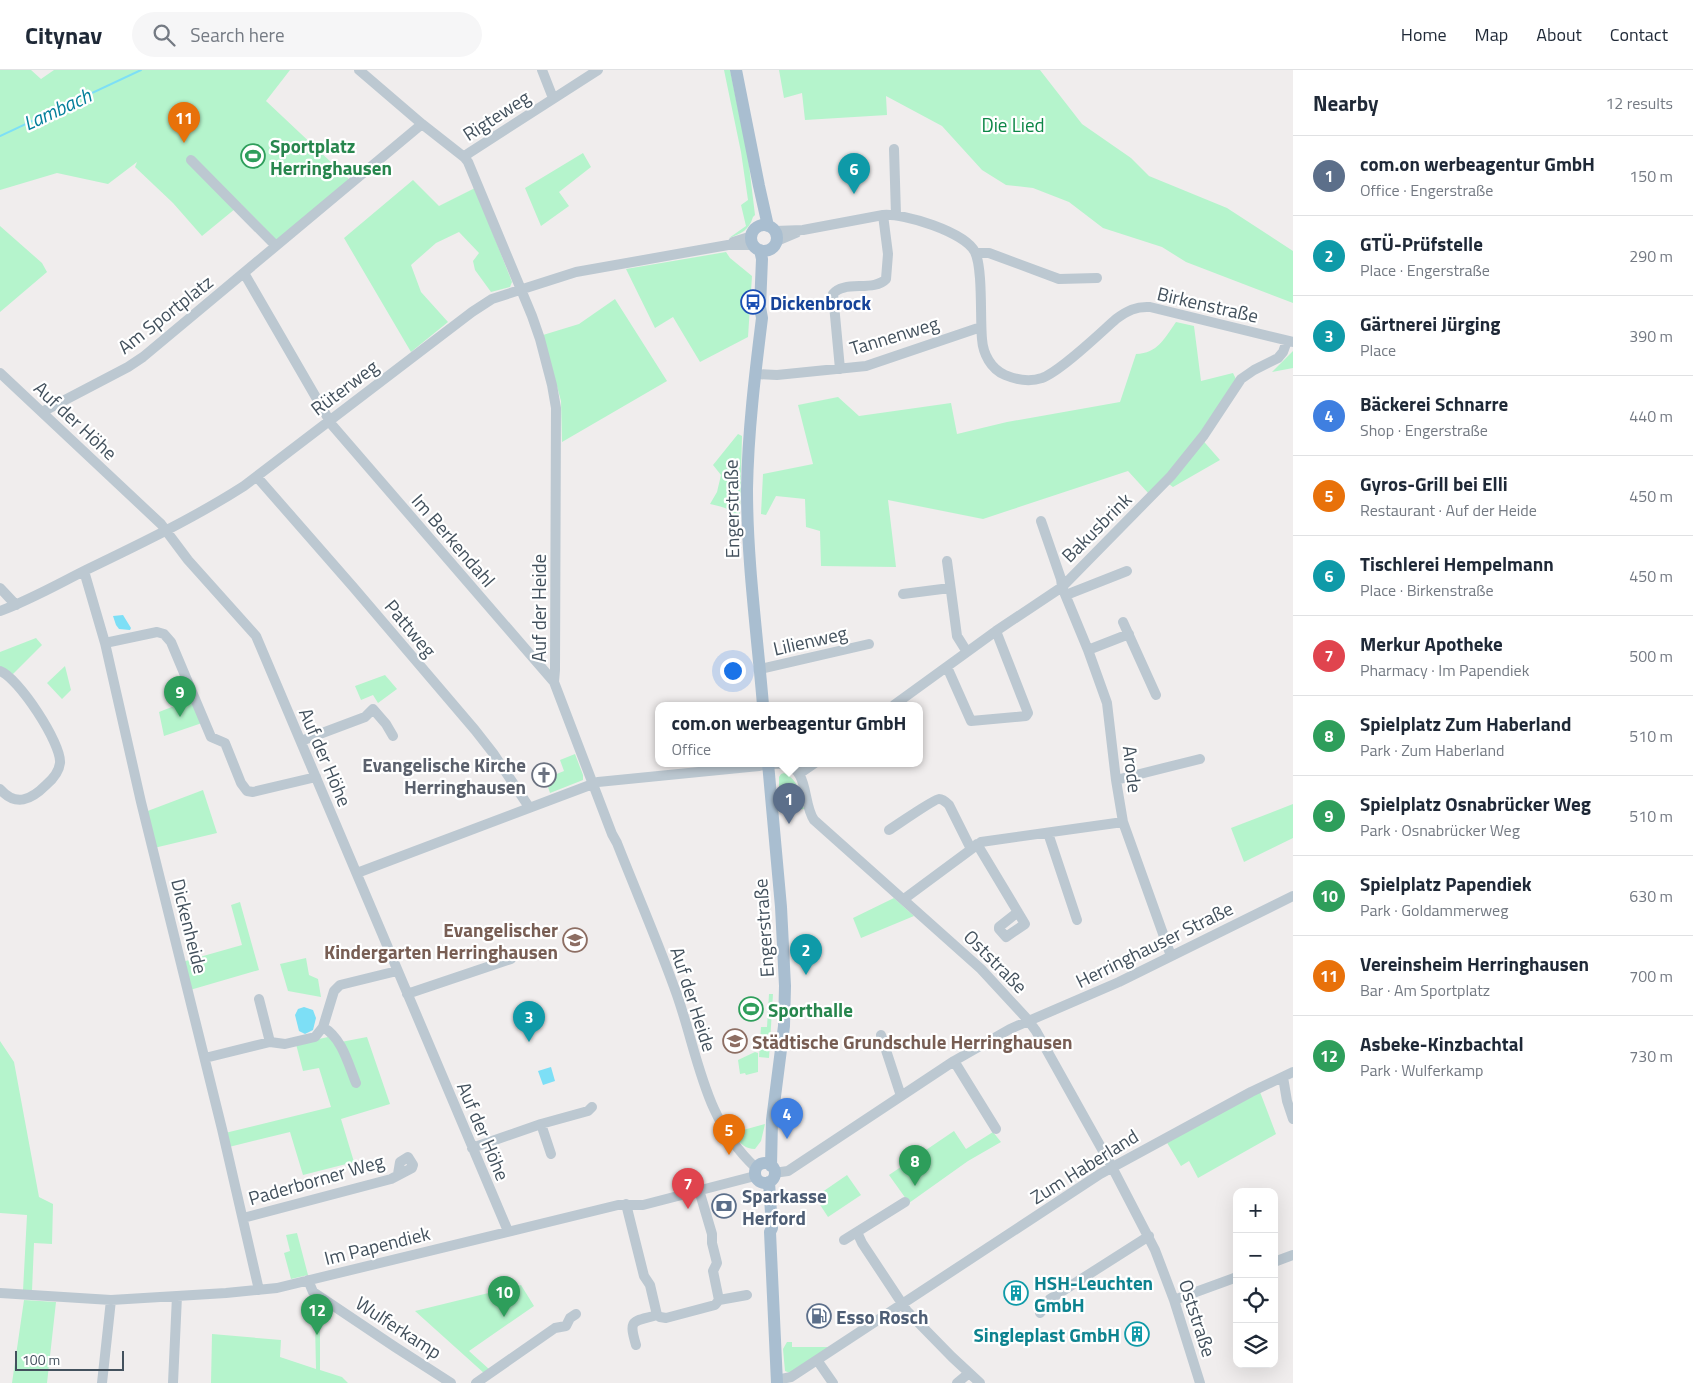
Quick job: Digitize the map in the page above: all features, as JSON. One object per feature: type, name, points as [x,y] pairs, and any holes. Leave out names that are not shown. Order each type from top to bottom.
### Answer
[{"type":"main road","name":"Engerstraße","points":[[736,70],[759,186],[764,238],[760,307],[762,313],[748,452],[748,514],[763,702]]},
{"type":"main road","name":"Engerstraße","points":[[768,767],[781,907],[785,986],[784,1026],[764,1173],[768,1228],[770,1232],[777,1381]]},
{"type":"street","name":"Auf der Heide","points":[[360,70],[464,158],[478,187],[540,338],[556,408],[556,670],[554,682],[592,784],[666,966],[710,1105],[719,1123],[736,1146],[764,1173]]},
{"type":"street","points":[[542,70],[553,98]]},
{"type":"street","name":"Rigteweg","points":[[464,158],[469,152],[598,70]]},
{"type":"street","name":"Am Sportplatz","points":[[42,412],[128,367],[143,357],[422,124]]},
{"type":"street","points":[[894,148],[896,215]]},
{"type":"street","points":[[191,160],[276,246]]},
{"type":"street","points":[[840,369],[833,294],[839,288],[880,284],[886,279],[888,254],[883,215]]},
{"type":"street","points":[[764,238],[883,215],[905,216],[956,234],[969,244],[976,253],[989,253],[1059,279],[1097,278]]},
{"type":"street","name":"Rüterweg","points":[[0,611],[16,605],[165,531],[225,498],[257,477],[329,420],[492,299],[576,272],[728,245],[741,239],[764,238]]},
{"type":"street","name":"Birkenstraße","points":[[976,253],[984,349],[991,363],[1001,373],[1015,378],[1034,380],[1048,375],[1116,318],[1126,311],[1142,307],[1150,307],[1290,341]]},
{"type":"street","name":"Im Berkendahl","points":[[244,273],[329,420],[554,682]]},
{"type":"street","name":"Tannenweg","points":[[756,374],[777,375],[866,366],[981,327]]},
{"type":"street","name":"Bakusbrink","points":[[898,702],[996,631],[1064,591],[1171,476],[1204,435],[1241,379],[1278,358],[1290,341]]},
{"type":"street","name":"Auf der Höhe","points":[[0,373],[161,524],[188,560],[254,632],[508,1231]]},
{"type":"street","name":"Pattweg","points":[[257,477],[475,730],[529,807]]},
{"type":"street","name":"Arode","points":[[1041,521],[1064,591],[1107,703],[1123,822],[1171,956]]},
{"type":"street","points":[[947,561],[958,636],[967,652]]},
{"type":"street","name":"Dickenheide","points":[[84,571],[105,644],[141,802],[244,1218],[259,1290]]},
{"type":"street","points":[[1064,591],[1127,571]]},
{"type":"street","points":[[0,588],[16,605]]},
{"type":"street","points":[[903,594],[950,588]]},
{"type":"street","points":[[1123,622],[1156,695]]},
{"type":"street","points":[[947,667],[971,721],[1024,717],[1028,713],[996,631]]},
{"type":"street","points":[[105,644],[157,632],[164,634],[171,642],[211,737],[225,743],[241,783],[247,790],[253,792],[316,777]]},
{"type":"street","points":[[1088,650],[1129,634]]},
{"type":"street","name":"Lilienweg","points":[[760,669],[869,644]]},
{"type":"street","points":[[0,671],[9,676],[32,703],[57,746],[60,762],[55,776],[35,795],[29,798],[23,800],[9,797],[0,789]]},
{"type":"street","points":[[301,742],[365,717],[373,709],[386,724],[393,736]]},
{"type":"street","points":[[1116,780],[1200,759]]},
{"type":"street","points":[[356,873],[592,784],[742,767]]},
{"type":"street","points":[[789,767],[799,774],[809,767]]},
{"type":"street","name":"Oststraße","points":[[799,774],[804,786],[809,812],[814,820],[981,968],[1028,1020],[1149,1236],[1162,1264],[1200,1383]]},
{"type":"street","points":[[889,830],[932,801],[945,800],[1018,912]]},
{"type":"street","points":[[904,899],[981,842],[1123,822]]},
{"type":"street","points":[[1048,833],[1077,920]]},
{"type":"street","name":"Herringhauser Straße","points":[[1028,1020],[1088,996],[1293,896]]},
{"type":"street","points":[[407,994],[511,958]]},
{"type":"street","points":[[205,1058],[270,1042],[285,1044],[315,1037],[323,1027],[334,991],[340,985],[397,971]]},
{"type":"street","points":[[259,999],[270,1042]]},
{"type":"street","name":"Im Papendiek","points":[[0,1293],[111,1300],[277,1288],[508,1231],[626,1204],[643,1205],[764,1173],[788,1171],[954,1061],[1010,1028],[1028,1020]]},
{"type":"street","points":[[323,1027],[337,1038],[356,1083]]},
{"type":"street","points":[[881,1035],[900,1096]]},
{"type":"street","points":[[954,1061],[996,1129]]},
{"type":"street","name":"Zum Haberland","points":[[777,1381],[791,1377],[1112,1167],[1251,1092],[1293,1072]]},
{"type":"street","points":[[1283,1077],[1287,1101],[1293,1119]]},
{"type":"street","points":[[472,1148],[541,1124],[588,1111],[592,1107]]},
{"type":"street","points":[[541,1124],[551,1154]]},
{"type":"street","name":"Paderborner Weg","points":[[244,1218],[390,1179],[398,1174]]},
{"type":"street","points":[[700,1190],[712,1234],[712,1243],[717,1263],[713,1271],[720,1300]]},
{"type":"street","points":[[844,1240],[905,1202]]},
{"type":"street","points":[[626,1204],[644,1276],[650,1285],[657,1314],[660,1317],[666,1318],[715,1305],[720,1300],[747,1295]]},
{"type":"street","points":[[857,1232],[862,1243],[902,1303],[946,1351],[980,1383]]},
{"type":"street","points":[[1040,1312],[1050,1299],[1149,1236]]},
{"type":"street","points":[[1278,1260],[1293,1254]]},
{"type":"street","points":[[1174,1300],[1234,1278]]},
{"type":"street","name":"Wulferkamp","points":[[308,1280],[313,1292],[452,1383]]},
{"type":"street","points":[[173,1383],[178,1296]]},
{"type":"street","points":[[102,1383],[111,1300]]},
{"type":"street","points":[[476,1383],[555,1328],[566,1326],[570,1318],[576,1314]]},
{"type":"street","points":[[636,1345],[631,1329],[632,1325],[635,1322],[657,1314]]},
{"type":"street","points":[[817,1360],[833,1383]]},
{"type":"street","points":[[956,1383],[969,1373]]},
{"type":"green space","points":[[0,70],[31,70],[41,79],[54,70],[290,70],[266,101],[350,180],[277,241],[241,204],[202,236],[173,203],[135,167],[137,162],[108,184],[57,173],[0,190]]},
{"type":"green space","points":[[724,70],[730,70],[748,157],[755,215],[744,231],[729,238],[746,226],[741,205],[748,200],[741,152]]},
{"type":"green space","name":"Die Lied","points":[[779,70],[1040,70],[1082,124],[1131,158],[1149,176],[1227,208],[1293,251],[1293,303],[1186,262],[1162,247],[1103,228],[1069,202],[1033,188],[1006,185],[982,170],[942,126],[886,96],[887,115],[805,120],[802,93],[784,98]]},
{"type":"green space","points":[[583,153],[591,167],[559,192],[569,206],[541,226],[525,188]]},
{"type":"green space","points":[[413,180],[439,206],[475,188],[512,282],[510,287],[491,292],[475,270],[473,261],[479,253],[459,232],[436,243],[411,265],[421,292],[448,322],[411,352],[344,238]]},
{"type":"green space","points":[[0,226],[42,263],[47,272],[0,312]]},
{"type":"green space","points":[[726,252],[730,258],[752,276],[748,337],[700,362],[673,317],[655,328],[626,269]]},
{"type":"green space","points":[[615,299],[667,381],[562,442],[561,401],[543,335],[579,324]]},
{"type":"green space","points":[[1176,322],[1194,326],[1201,381],[1233,373],[1236,379],[1199,436],[1220,460],[1173,487],[1163,480],[1149,494],[1128,471],[983,519],[888,500],[896,567],[821,566],[820,531],[806,527],[805,499],[776,496],[766,515],[761,514],[763,474],[813,464],[798,405],[838,397],[859,416],[951,403],[957,434],[1007,422],[1120,402],[1136,354],[1150,351],[1160,344]]},
{"type":"green space","points":[[1293,351],[1293,368],[1272,372]]},
{"type":"green space","points":[[738,434],[742,436],[740,514],[737,519],[729,510],[710,504],[717,492],[721,475],[713,465]]},
{"type":"green space","points":[[36,638],[42,645],[12,675],[0,669],[0,652]]},
{"type":"green space","points":[[65,666],[71,690],[62,699],[47,683]]},
{"type":"green space","points":[[385,675],[397,689],[378,703],[373,695],[361,700],[355,686]]},
{"type":"green space","points":[[192,699],[202,723],[164,736],[159,712]]},
{"type":"green space","points":[[575,754],[583,780],[550,793],[547,778],[564,771],[560,760]]},
{"type":"green space","points":[[784,773],[793,779],[796,784],[804,809],[779,812],[779,777]]},
{"type":"green space","points":[[203,790],[217,833],[154,848],[145,812]]},
{"type":"green space","points":[[1293,804],[1293,838],[1244,862],[1231,828]]},
{"type":"green space","points":[[894,898],[914,916],[861,938],[853,918]]},
{"type":"green space","points":[[240,902],[259,970],[190,990],[182,962],[242,945],[231,905]]},
{"type":"green space","points":[[306,958],[309,975],[318,979],[321,997],[288,991],[280,964]]},
{"type":"green space","points":[[769,994],[773,994],[769,1058],[759,1057],[761,1027],[767,1027]]},
{"type":"green space","points":[[328,1037],[341,1042],[367,1037],[390,1104],[341,1119],[354,1162],[303,1175],[290,1132],[229,1147],[225,1133],[331,1107],[319,1068],[303,1071],[296,1044]]},
{"type":"green space","points":[[0,1041],[14,1062],[39,1197],[53,1204],[52,1244],[34,1243],[32,1291],[23,1291],[27,1215],[0,1213]]},
{"type":"green space","points":[[755,1052],[758,1053],[758,1072],[746,1075],[745,1073],[740,1074],[738,1060]]},
{"type":"green space","points":[[1260,1092],[1276,1134],[1198,1178],[1189,1161],[1181,1166],[1166,1141]]},
{"type":"green space","points":[[765,1124],[761,1141],[755,1149],[744,1146],[735,1136],[736,1132]]},
{"type":"green space","points":[[954,1131],[966,1149],[993,1132],[1001,1142],[968,1161],[909,1203],[889,1175]]},
{"type":"green space","points":[[847,1175],[861,1195],[828,1217],[815,1197]]},
{"type":"green space","points":[[297,1233],[308,1275],[291,1279],[284,1253],[290,1251],[286,1235]]},
{"type":"green space","points":[[521,1285],[534,1306],[469,1351],[490,1370],[485,1374],[415,1311]]},
{"type":"green space","points":[[24,1300],[56,1302],[47,1383],[12,1383]]},
{"type":"green space","points":[[321,1305],[326,1308],[320,1325],[320,1370],[342,1377],[348,1383],[211,1383],[212,1334],[281,1340],[280,1357],[316,1369],[315,1323]]},
{"type":"green space","points":[[787,1342],[792,1342],[792,1347],[831,1347],[790,1373],[785,1371],[783,1349]]},
{"type":"water","points":[[123,615],[131,628],[130,630],[119,629],[116,625],[113,616]]},
{"type":"water","points":[[304,1007],[313,1010],[316,1018],[313,1030],[305,1034],[299,1031],[295,1015],[298,1009]]},
{"type":"water","points":[[551,1067],[555,1081],[543,1085],[538,1071]]},
{"type":"waterway","name":"Lambach","points":[[0,136],[141,70]]},
{"type":"place","name":"Vereinsheim Herringhausen","points":[[184,143]]},
{"type":"place","name":"Sportplatz Herringhausen","points":[[253,156]]},
{"type":"place","name":"Tischlerei Hempelmann","points":[[854,194]]},
{"type":"place","name":"Dickenbrock","points":[[753,302]]},
{"type":"place","name":"Spielplatz Osnabrücker Weg","points":[[180,717]]},
{"type":"place","name":"Evangelische Kirche Herringhausen","points":[[544,775]]},
{"type":"place","name":"com.on werbeagentur GmbH","points":[[789,824]]},
{"type":"place","name":"Evangelischer Kindergarten Herringhausen","points":[[575,940]]},
{"type":"place","name":"GTÜ-Prüfstelle","points":[[806,975]]},
{"type":"place","name":"Sporthalle","points":[[751,1009]]},
{"type":"place","name":"Städtische Grundschule Herringhausen","points":[[735,1041]]},
{"type":"place","name":"Gärtnerei Jürging","points":[[529,1042]]},
{"type":"place","name":"Bäckerei Schnarre","points":[[787,1139]]},
{"type":"place","name":"Gyros-Grill bei Elli","points":[[729,1155]]},
{"type":"place","name":"Spielplatz Zum Haberland","points":[[915,1186]]},
{"type":"place","name":"Sparkasse Herford","points":[[724,1206]]},
{"type":"place","name":"Merkur Apotheke","points":[[688,1209]]},
{"type":"place","name":"HSH-Leuchten GmbH","points":[[1016,1293]]},
{"type":"place","name":"Esso Rosch","points":[[819,1316]]},
{"type":"place","name":"Spielplatz Papendiek","points":[[504,1317]]},
{"type":"place","name":"Singleplast GmbH","points":[[1137,1334]]},
{"type":"place","name":"Asbeke-Kinzbachtal","points":[[317,1335]]}]
